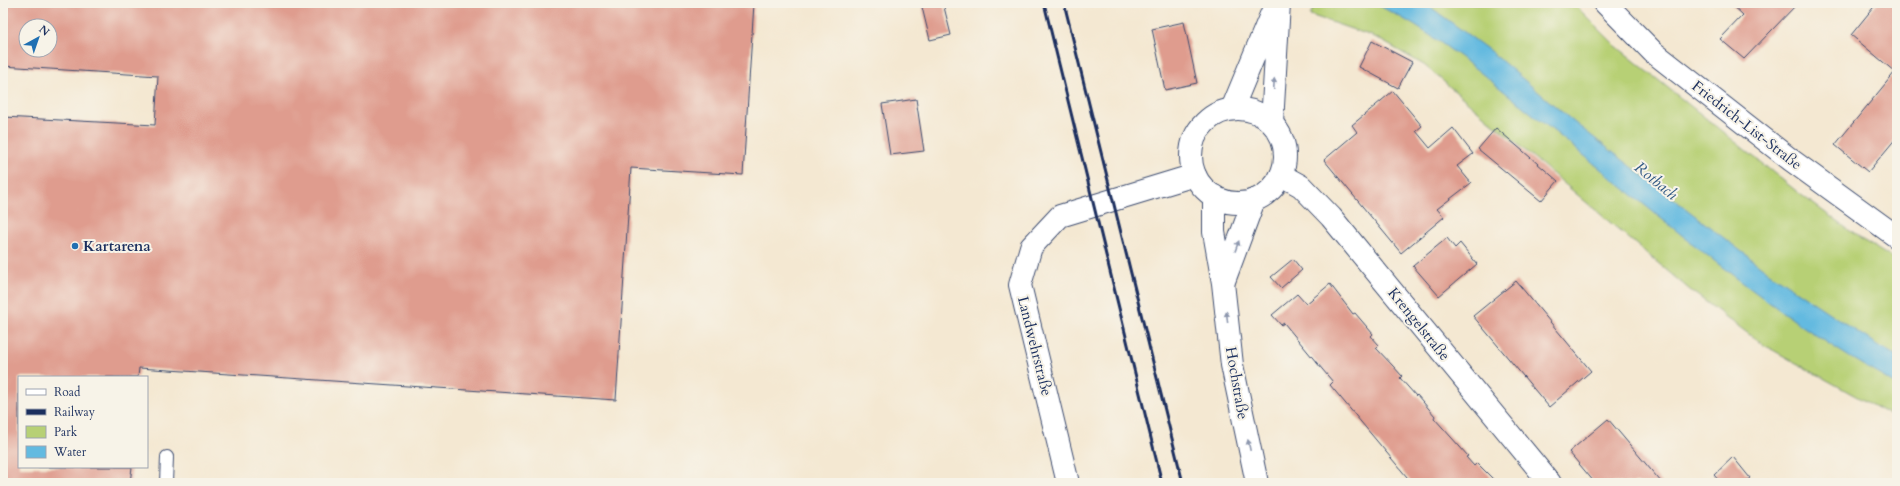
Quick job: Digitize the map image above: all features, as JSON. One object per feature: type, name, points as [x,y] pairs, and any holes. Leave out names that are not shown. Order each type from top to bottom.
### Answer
[{"type":"street","points":[[1232,109],[1277,3]]},
{"type":"street","points":[[1272,123],[1277,3]]},
{"type":"street","name":"Friedrich-List-Straße","points":[[1605,3],[1653,52],[1791,160],[1897,237]]},
{"type":"street","points":[[1232,109],[1247,109],[1260,114],[1272,123],[1280,134],[1284,148],[1284,161],[1281,175],[1274,186],[1265,194],[1254,200],[1240,203],[1227,202],[1214,196],[1203,188],[1195,175],[1191,161],[1191,146],[1197,133],[1206,121],[1218,113],[1232,109]]},
{"type":"street","name":"Landwehrstraße","points":[[1068,483],[1020,285],[1031,247],[1060,216],[1195,175]]},
{"type":"street","name":"Krengelstraße","points":[[1281,175],[1301,186],[1331,217],[1550,483]]},
{"type":"street","name":"Hochstraße","points":[[1214,196],[1214,232],[1223,283],[1232,365],[1258,483]]},
{"type":"street","name":"Hochstraße","points":[[1223,283],[1254,200]]},
{"type":"lane","points":[[166,483],[167,457]]},
{"type":"green space","points":[[1316,3],[1573,3],[1616,46],[1800,194],[1861,239],[1897,261],[1897,419],[1762,344],[1690,290],[1424,65],[1375,37],[1310,15]]},
{"type":"water","points":[[1374,3],[1425,3],[1490,51],[1575,123],[1768,272],[1877,345],[1897,356],[1897,385],[1848,356],[1756,293],[1461,57],[1414,25]]},
{"type":"building","points":[[3,3],[754,3],[743,175],[631,168],[616,400],[139,368],[138,376],[18,376],[18,468],[132,468],[130,483],[3,483],[3,117],[155,125],[158,76],[3,66]]},
{"type":"building","points":[[921,3],[943,3],[951,35],[930,40]]},
{"type":"building","points":[[1730,3],[1798,3],[1744,59],[1720,39],[1743,15]]},
{"type":"building","points":[[1877,3],[1897,3],[1897,137],[1868,172],[1835,145],[1895,72],[1851,35]]},
{"type":"building","points":[[1184,22],[1197,83],[1165,90],[1152,29]]},
{"type":"building","points":[[1372,41],[1412,62],[1398,88],[1359,67]]},
{"type":"building","points":[[1393,91],[1422,126],[1416,131],[1430,148],[1453,128],[1473,154],[1457,166],[1471,183],[1437,209],[1444,217],[1401,253],[1324,160],[1357,132],[1352,125]]},
{"type":"building","points":[[916,99],[924,151],[890,155],[882,104]]},
{"type":"building","points":[[1496,128],[1558,181],[1541,201],[1478,149]]},
{"type":"building","points":[[1447,238],[1455,248],[1460,243],[1477,264],[1439,296],[1413,266]]},
{"type":"building","points":[[1293,259],[1302,270],[1281,288],[1271,277]]},
{"type":"building","points":[[1516,281],[1591,371],[1549,407],[1473,316]]},
{"type":"building","points":[[1330,284],[1353,314],[1355,313],[1373,334],[1371,336],[1379,345],[1376,348],[1402,376],[1400,378],[1416,396],[1417,395],[1435,416],[1434,418],[1468,456],[1466,457],[1474,466],[1477,463],[1497,483],[1412,483],[1330,385],[1333,382],[1284,323],[1281,325],[1272,315],[1297,294],[1306,304]]},
{"type":"building","points":[[1608,419],[1662,483],[1595,483],[1569,452]]},
{"type":"building","points":[[1733,457],[1750,478],[1744,483],[1721,483],[1714,475]]},
{"type":"railway","points":[[1044,3],[1162,483]]},
{"type":"railway","points":[[1064,3],[1183,483]]},
{"type":"place","name":"Kartarena","points":[[75,246]]},
{"type":"water label","name":"Rotbach","points":[[1656,181]]}]
